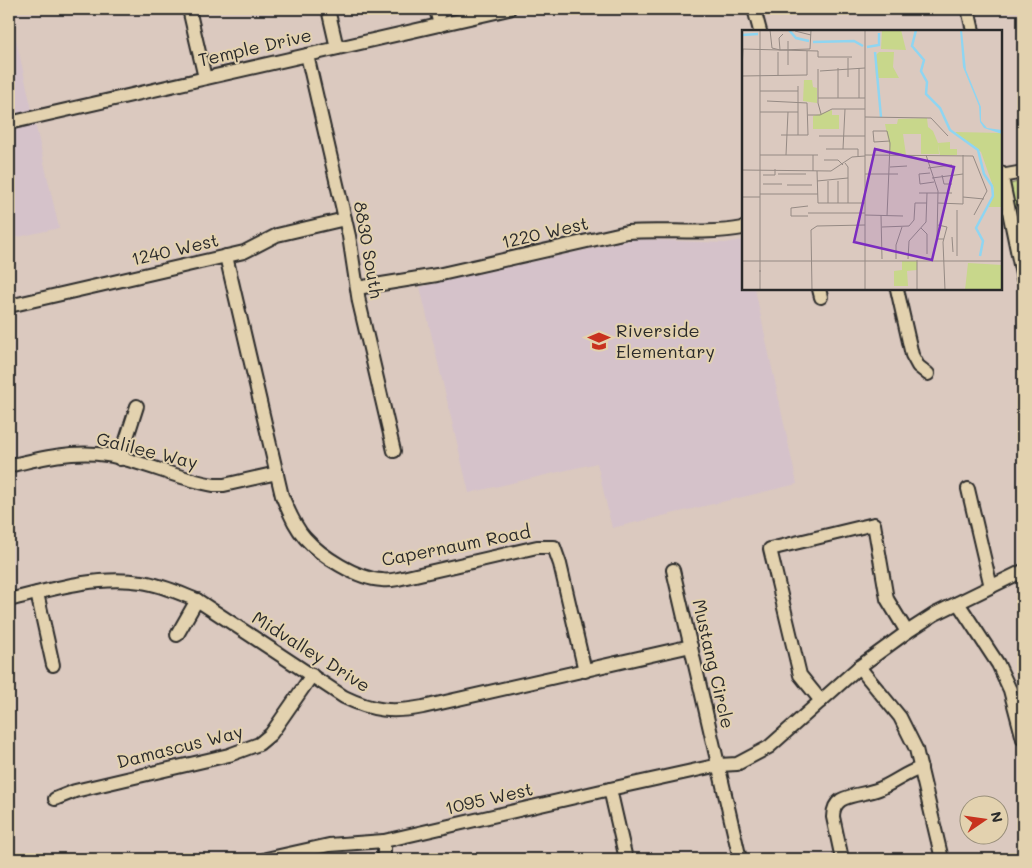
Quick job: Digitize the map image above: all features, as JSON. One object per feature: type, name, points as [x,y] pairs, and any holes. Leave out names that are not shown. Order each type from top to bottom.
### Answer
[{"type":"street","points":[[189,9],[205,78]]},
{"type":"street","points":[[328,9],[337,48]]},
{"type":"street","points":[[436,9],[440,25]]},
{"type":"street","name":"Temple Drive","points":[[9,123],[509,9]]},
{"type":"street","points":[[754,9],[760,30]]},
{"type":"street","points":[[968,9],[973,30]]},
{"type":"street","name":"8830 South","points":[[307,55],[353,252],[357,288],[394,451]]},
{"type":"street","points":[[1002,175],[1023,172]]},
{"type":"street","points":[[1002,180],[1023,279]]},
{"type":"street","name":"1240 West","points":[[9,306],[226,256],[249,250],[277,235],[345,219]]},
{"type":"street","name":"1220 West","points":[[357,288],[437,276],[627,232],[652,230],[707,233],[742,228]]},
{"type":"street","name":"Capernaum Road","points":[[226,256],[282,496],[289,512],[305,538],[338,563],[357,574],[382,580],[398,579],[537,547],[554,547],[560,564],[585,671]]},
{"type":"street","points":[[897,290],[912,355],[918,366],[928,374]]},
{"type":"street","points":[[120,459],[137,406]]},
{"type":"street","name":"Galilee Way","points":[[9,466],[71,453],[108,455],[214,485],[224,485],[277,473]]},
{"type":"street","points":[[968,489],[991,587]]},
{"type":"street","points":[[821,701],[800,675],[770,549],[874,524],[887,599],[907,632]]},
{"type":"street","name":"Mustang Circle","points":[[673,570],[740,859]]},
{"type":"street","name":"1095 West","points":[[266,859],[329,845],[384,841],[718,765],[737,764],[769,747],[859,667],[907,632],[935,614],[1023,572]]},
{"type":"street","name":"Midvalley Drive","points":[[9,600],[97,581],[143,582],[171,589],[197,600],[344,697],[361,705],[380,710],[402,711],[691,646]]},
{"type":"street","points":[[36,593],[53,665]]},
{"type":"street","points":[[177,635],[197,600]]},
{"type":"street","points":[[958,603],[998,664],[1010,690],[1023,739]]},
{"type":"street","points":[[859,667],[900,717],[916,749],[942,859]]},
{"type":"street","name":"Damascus Way","points":[[55,799],[75,791],[229,755],[259,744],[271,734],[312,675]]},
{"type":"street","points":[[842,859],[832,817],[833,810],[837,804],[847,798],[881,788],[903,774],[921,768]]},
{"type":"street","points":[[610,789],[626,859]]},
{"type":"street","points":[[384,841],[384,859]]},
{"type":"shaded area","points":[[9,9],[59,228],[9,239]]},
{"type":"shaded area","name":"Riverside Elementary","points":[[635,239],[725,243],[742,240],[742,290],[755,290],[797,484],[612,528],[597,463],[469,493],[420,287]]},
{"type":"green space","points":[[1023,181],[1023,242],[1010,184]]},
{"type":"place","name":"Riverside Elementary","points":[[599,341]]}]
